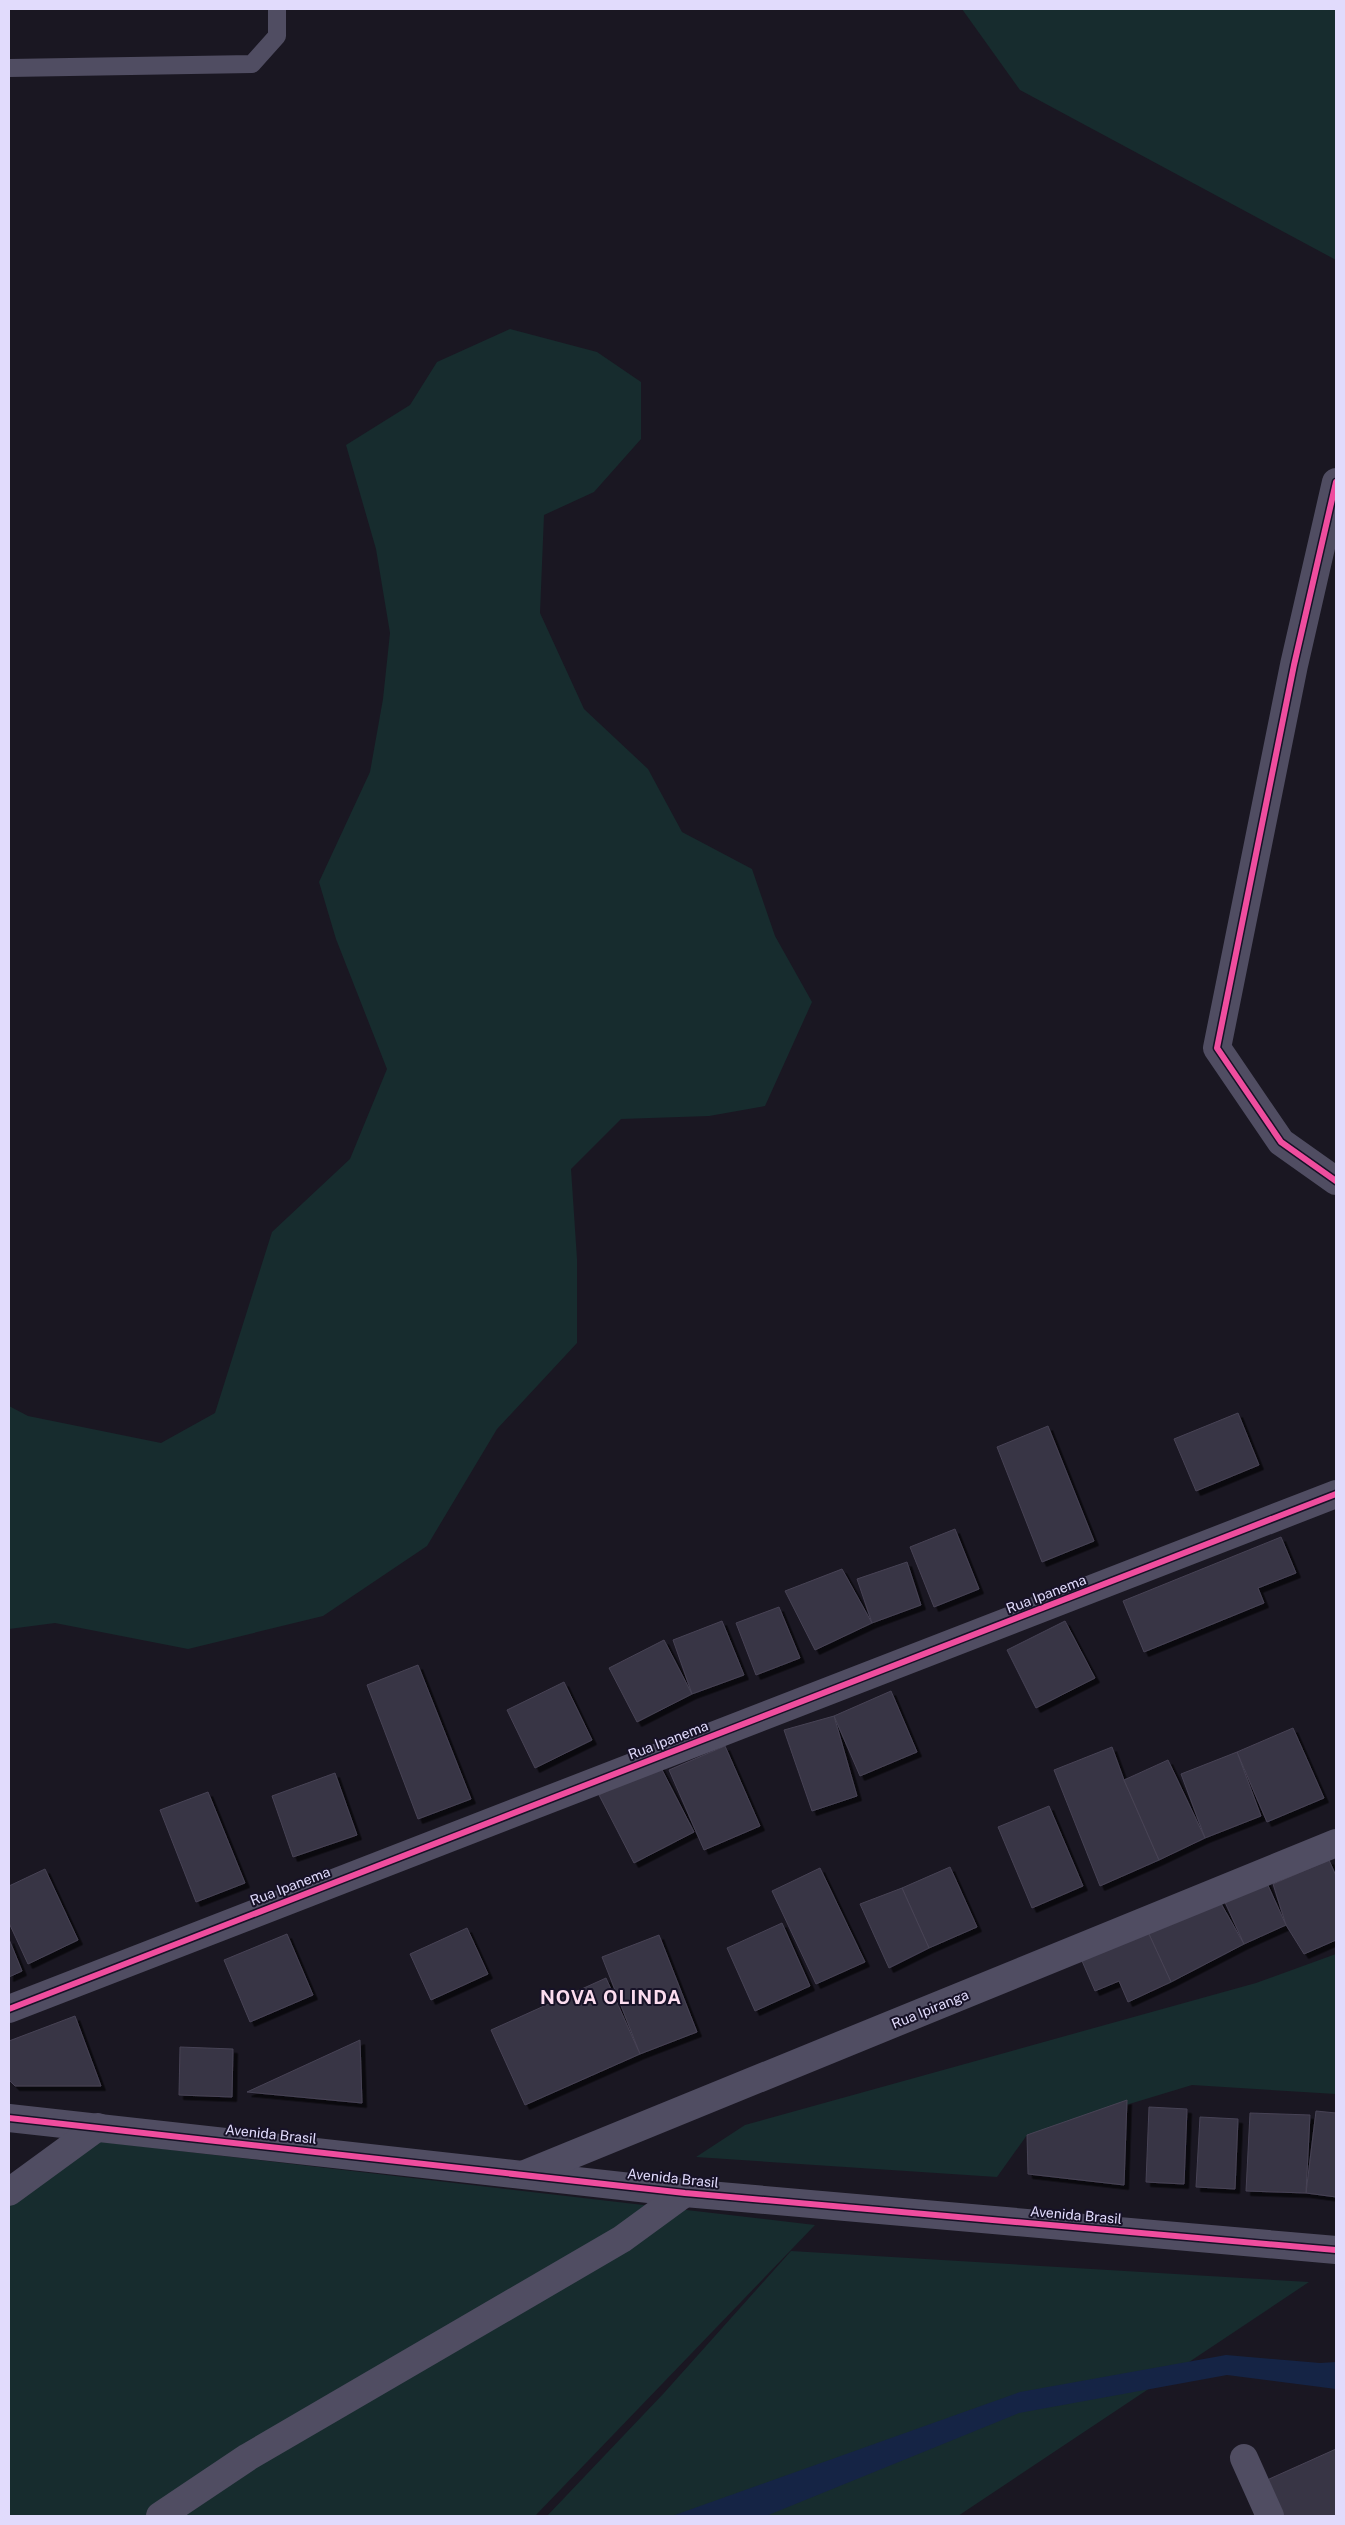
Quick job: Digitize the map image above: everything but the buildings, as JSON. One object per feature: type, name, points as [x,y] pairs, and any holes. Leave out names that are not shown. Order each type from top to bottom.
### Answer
[{"type":"street","points":[[1336,482],[1294,665],[1217,1048],[1281,1142],[1336,1181]]},
{"type":"street","name":"Rua Ipanema","points":[[9,2009],[1336,1494]]},
{"type":"street","name":"Rua Ipiranga","points":[[523,2175],[1336,1843]]},
{"type":"street","name":"Avenida Brasil","points":[[9,2118],[685,2193],[1336,2250]]},
{"type":"street","points":[[9,2192],[98,2128]]},
{"type":"street","points":[[160,2516],[248,2457],[622,2239],[685,2193]]},
{"type":"street","points":[[1244,2458],[1270,2516]]},
{"type":"lane","points":[[9,68],[252,64],[277,36],[277,9]]},
{"type":"green space","points":[[962,9],[1336,9],[1336,260],[1020,90]]},
{"type":"green space","points":[[510,329],[597,352],[641,382],[641,439],[594,492],[544,515],[540,613],[584,709],[648,769],[682,832],[752,869],[775,936],[812,1002],[765,1106],[709,1116],[621,1119],[571,1169],[577,1259],[577,1343],[497,1429],[427,1546],[323,1616],[188,1649],[55,1623],[9,1629],[9,1406],[28,1416],[161,1443],[215,1413],[272,1232],[350,1159],[387,1069],[336,939],[319,882],[370,772],[383,699],[390,633],[376,549],[346,445],[410,405],[437,362]]},
{"type":"green space","points":[[1336,1954],[1336,2094],[1192,2085],[1027,2135],[997,2177],[696,2157],[745,2125],[1256,1983]]},
{"type":"green space","points":[[95,2141],[815,2225],[535,2516],[9,2516],[9,2203]]},
{"type":"green space","points":[[791,2251],[1309,2282],[958,2516],[547,2516],[664,2393]]},
{"type":"water","points":[[1226,2355],[1320,2363],[1336,2362],[1336,2389],[1227,2375],[1019,2413],[766,2516],[672,2516],[1020,2392]]},
{"type":"cycle path","points":[[1336,482],[1294,665],[1217,1048],[1281,1142],[1336,1181]]},
{"type":"cycle path","points":[[9,2009],[1336,1494]]},
{"type":"cycle path","points":[[9,2118],[685,2193],[1336,2250]]},
{"type":"district","name":"NOVA OLINDA","points":[[611,1997]]}]
